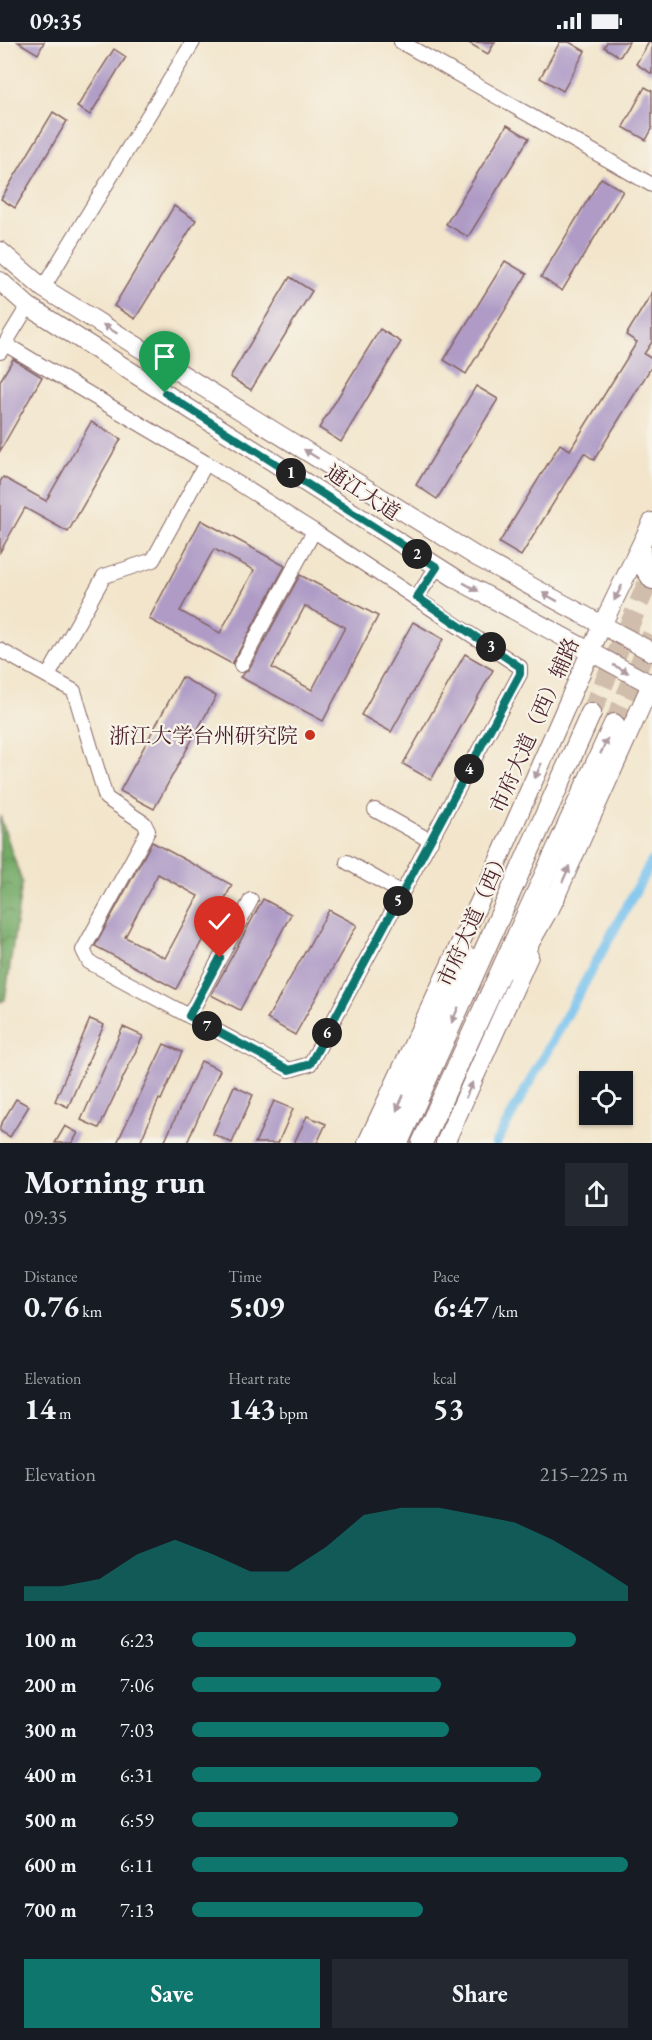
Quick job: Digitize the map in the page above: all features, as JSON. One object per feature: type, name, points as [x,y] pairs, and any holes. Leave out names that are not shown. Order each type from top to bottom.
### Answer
[{"type":"highway","name":"市府大道（西）","points":[[398,1143],[591,713]]},
{"type":"highway","points":[[422,1143],[614,724]]},
{"type":"highway","points":[[449,992],[511,892]]},
{"type":"highway","points":[[454,1073],[555,897]]},
{"type":"main road","name":"通江大道","points":[[0,251],[43,288],[477,557],[652,652]]},
{"type":"main road","name":"通江大道","points":[[0,281],[28,306],[437,567],[590,653],[652,684]]},
{"type":"main road","name":"市府大道（西）辅路","points":[[367,1143],[602,625],[652,522]]},
{"type":"main road","points":[[641,547],[643,567],[652,580]]},
{"type":"main road","points":[[445,1143],[652,684]]},
{"type":"main road","points":[[449,992],[466,929]]},
{"type":"street","points":[[43,288],[193,42]]},
{"type":"street","points":[[401,42],[652,185]]},
{"type":"street","points":[[0,650],[74,691],[106,798],[144,823],[148,831],[83,950],[89,962],[289,1070],[310,1064],[520,674],[520,667],[314,531],[206,463],[3,348],[28,306]]},
{"type":"street","points":[[48,676],[104,576],[153,560],[206,463]]},
{"type":"street","points":[[241,665],[314,531]]},
{"type":"street","points":[[417,597],[437,567]]},
{"type":"street","points":[[375,810],[431,841]]},
{"type":"street","points":[[347,862],[402,893]]},
{"type":"street","points":[[189,1016],[251,900]]},
{"type":"street","points":[[382,1143],[449,992]]},
{"type":"green space","points":[[0,816],[22,882],[5,1000],[0,1002]]},
{"type":"building","points":[[18,42],[44,42],[38,54]]},
{"type":"building","points":[[467,42],[495,42],[488,54]]},
{"type":"building","points":[[560,42],[569,42],[585,51],[563,91],[540,78]]},
{"type":"building","points":[[607,42],[629,42],[620,57],[604,47]]},
{"type":"building","points":[[649,42],[652,42],[652,74],[636,64]]},
{"type":"building","points":[[114,49],[126,57],[90,115],[77,107]]},
{"type":"building","points":[[645,87],[652,91],[652,129],[646,140],[623,127]]},
{"type":"building","points":[[53,112],[67,121],[15,208],[1,199]]},
{"type":"building","points":[[507,125],[529,138],[468,237],[446,224]]},
{"type":"building","points":[[601,178],[623,191],[562,291],[541,277]]},
{"type":"building","points":[[174,206],[196,220],[135,319],[114,306]]},
{"type":"building","points":[[505,261],[527,274],[466,374],[444,360]]},
{"type":"building","points":[[290,277],[312,291],[251,390],[230,377]]},
{"type":"building","points":[[652,293],[652,342],[644,354],[652,359],[652,366],[594,460],[584,453],[521,556],[499,543],[560,444],[570,450],[637,342],[626,335]]},
{"type":"building","points":[[380,329],[401,342],[341,442],[319,428]]},
{"type":"building","points":[[13,359],[42,377],[0,451],[0,381]]},
{"type":"building","points":[[476,386],[498,399],[437,499],[416,485]]},
{"type":"building","points":[[91,422],[121,439],[68,532],[25,508],[0,552],[0,482],[3,477],[46,501]]},
{"type":"building","points":[[201,520],[285,566],[232,664],[149,619]],"holes":[[[214,549],[254,570],[220,633],[180,611]]]},
{"type":"building","points":[[300,575],[378,616],[323,721],[240,677],[249,669]],"holes":[[[305,606],[345,627],[312,690],[272,668]]]},
{"type":"building","points":[[413,622],[443,639],[391,732],[361,715]]},
{"type":"building","points":[[465,654],[493,670],[431,780],[403,764]]},
{"type":"building","points":[[182,677],[216,696],[154,809],[120,791]]},
{"type":"building","points":[[152,842],[232,885],[176,989],[95,946]],"holes":[[[158,874],[198,896],[165,958],[125,937]]]},
{"type":"building","points":[[263,899],[291,914],[240,1010],[211,995]]},
{"type":"building","points":[[329,910],[357,925],[295,1035],[267,1019]]},
{"type":"building","points":[[90,1019],[104,1025],[68,1107],[55,1101]]},
{"type":"building","points":[[123,1027],[143,1036],[99,1128],[81,1120]]},
{"type":"building","points":[[164,1044],[182,1052],[161,1100],[159,1099],[140,1143],[117,1143]]},
{"type":"building","points":[[201,1061],[220,1070],[187,1143],[164,1143]]},
{"type":"building","points":[[234,1086],[253,1095],[232,1143],[213,1134]]},
{"type":"building","points":[[16,1099],[29,1106],[10,1137],[0,1131],[0,1126]]},
{"type":"building","points":[[274,1101],[293,1109],[278,1143],[255,1143]]},
{"type":"building","points":[[307,1116],[326,1124],[317,1143],[294,1143]]},
{"type":"building","points":[[65,1126],[78,1133],[72,1143],[55,1143]]},
{"type":"waterway","points":[[496,1143],[652,861]]},
{"type":"tunnel","points":[[591,713],[652,573]]},
{"type":"tunnel","points":[[614,724],[652,635]]},
{"type":"place","name":"浙江大学台州研究院","points":[[310,735]]},
{"type":"route","points":[[165,393],[437,567],[417,597],[520,667],[520,674],[310,1064],[289,1070],[189,1016],[220,958]]}]
